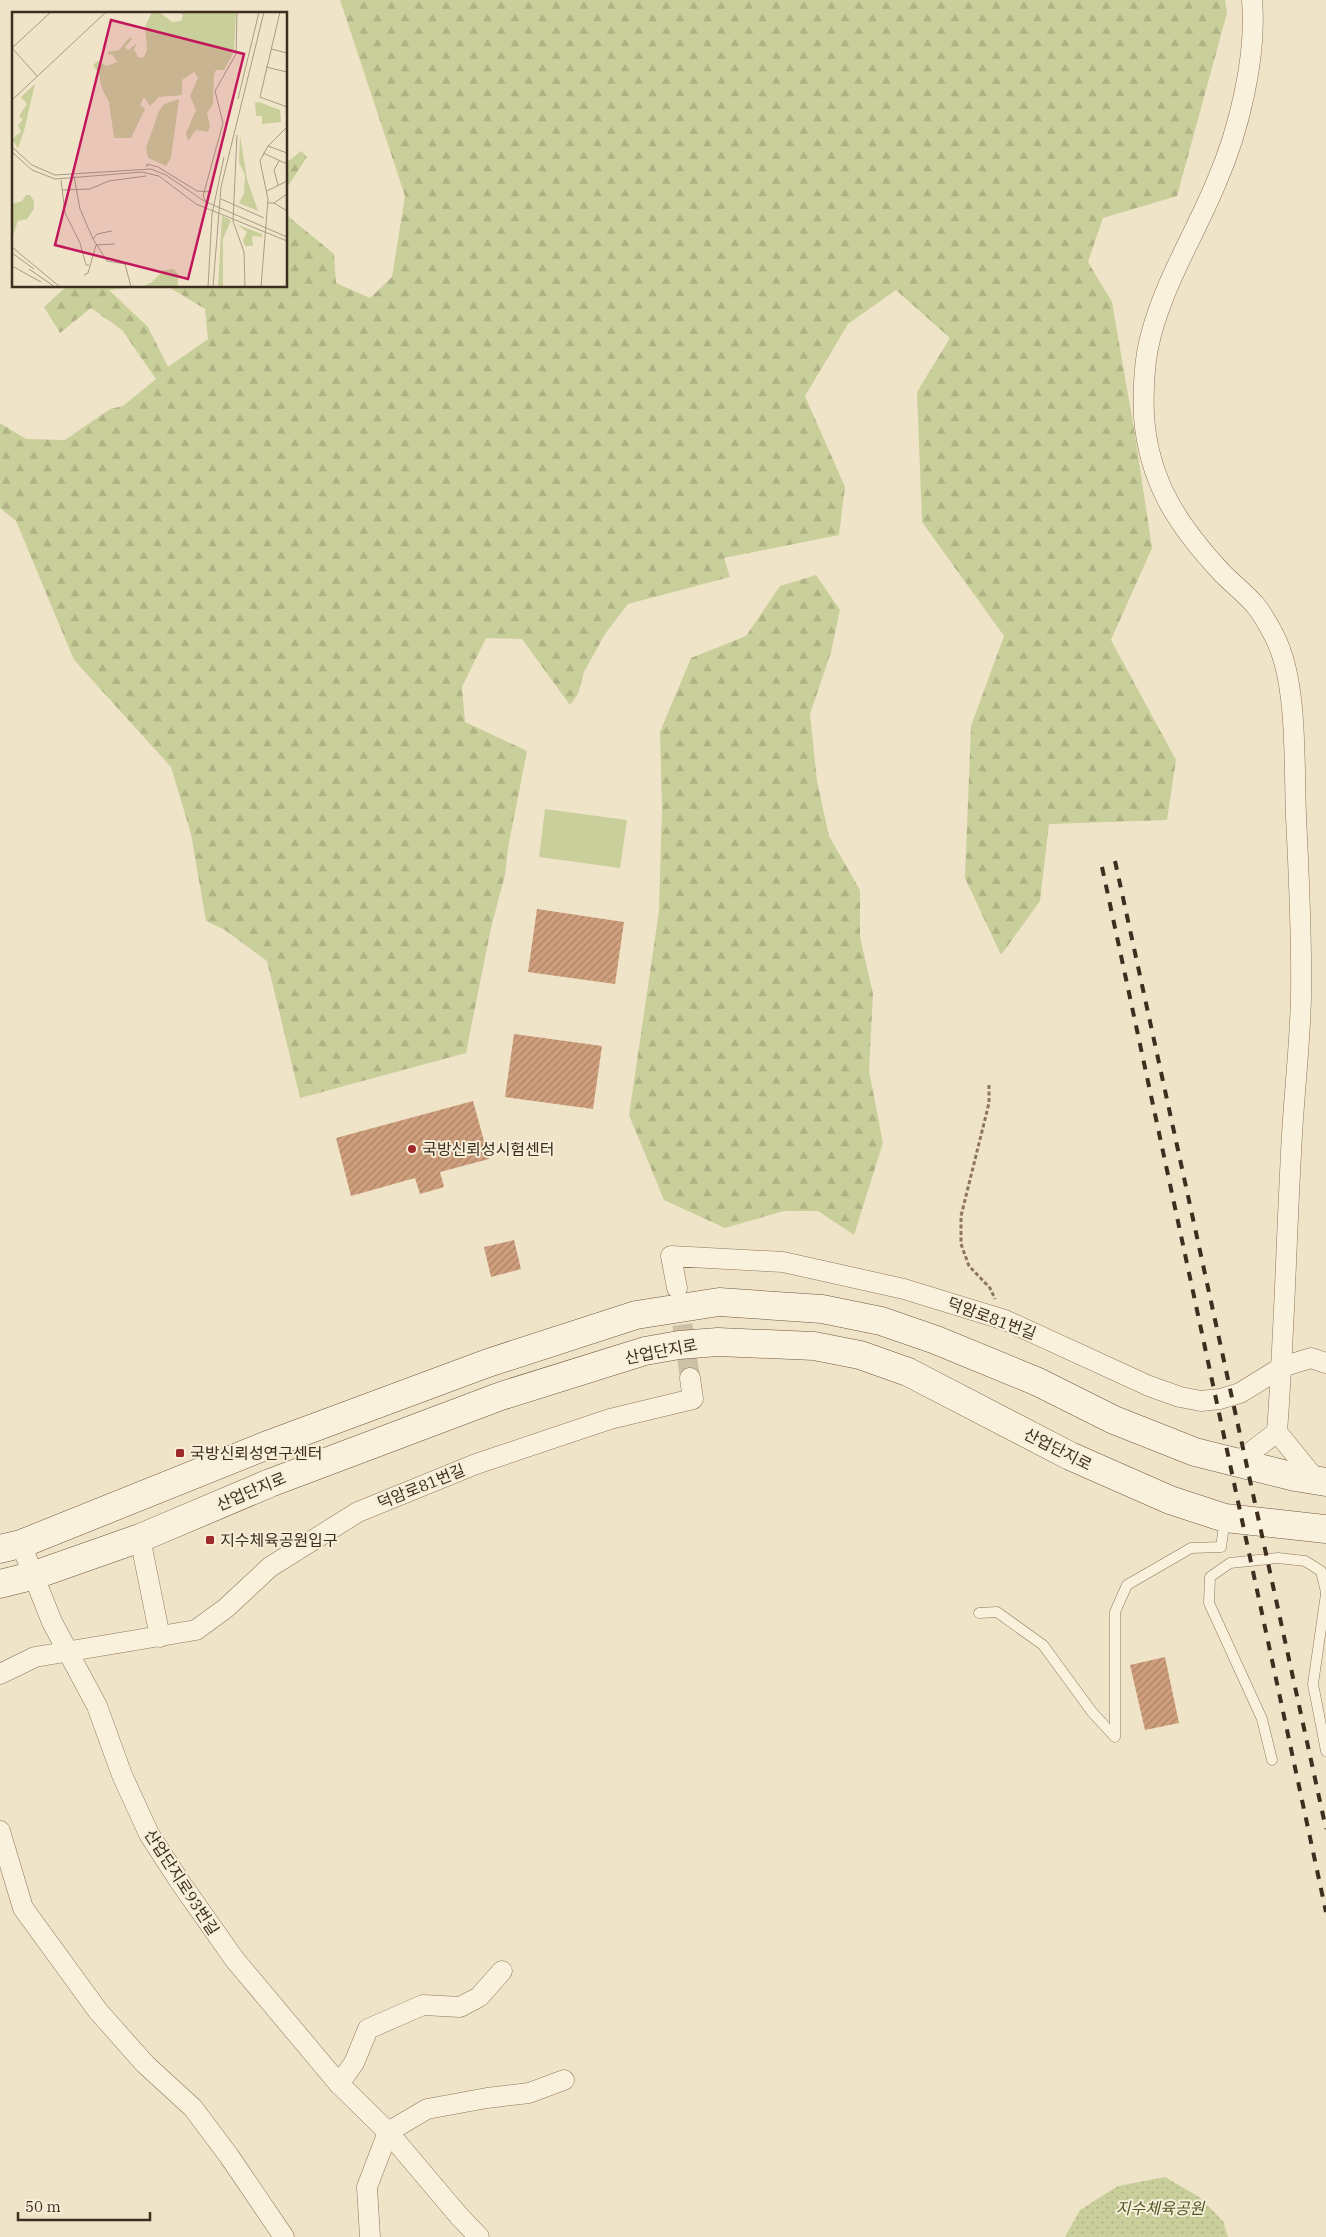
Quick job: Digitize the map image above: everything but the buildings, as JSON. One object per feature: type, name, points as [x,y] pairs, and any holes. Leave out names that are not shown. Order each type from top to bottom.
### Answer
[{"type":"main road","points":[[10,1547],[270,1444],[488,1364],[636,1315],[719,1302],[822,1309],[881,1321],[936,1340],[1038,1382],[1114,1420],[1195,1452],[1321,1481]]},
{"type":"main road","name":"산업단지로","points":[[0,1584],[32,1576],[140,1538],[270,1483],[501,1396],[645,1351],[679,1345],[718,1342],[814,1346],[860,1355],[908,1372],[1070,1456],[1170,1500],[1225,1518],[1326,1530]]},
{"type":"street","points":[[1252,0],[1254,17],[1251,55],[1238,116],[1218,180],[1166,289],[1150,337],[1144,386],[1144,419],[1152,466],[1169,504],[1204,552],[1257,607],[1281,651],[1290,697],[1299,882],[1301,998],[1292,1132],[1278,1432],[1321,1481]]},
{"type":"street","name":"덕암로81번길","points":[[677,1288],[671,1256],[782,1262],[904,1289],[1005,1320],[1149,1386],[1180,1397],[1201,1401],[1220,1399],[1240,1393],[1282,1367],[1311,1358],[1326,1363]]},
{"type":"street","name":"덕암로81번길","points":[[160,1637],[196,1630],[226,1608],[270,1567],[358,1512],[476,1464],[610,1419],[693,1399],[690,1378]]},
{"type":"street","points":[[1238,1462],[1278,1432]]},
{"type":"street","points":[[0,1674],[35,1657],[70,1653],[160,1637],[140,1538]]},
{"type":"street","name":"산업단지로93번길","points":[[10,1547],[32,1576],[52,1622],[97,1706],[122,1775],[149,1834],[180,1882],[235,1960],[339,2084],[388,2132],[479,2237]]},
{"type":"street","points":[[0,1831],[23,1908],[98,2011],[145,2064],[193,2108],[229,2156],[284,2237]]},
{"type":"street","points":[[339,2084],[354,2062],[368,2029],[423,2005],[460,2007],[479,1997],[502,1971]]},
{"type":"street","points":[[370,2237],[366,2187],[388,2132],[427,2109],[487,2098],[529,2093],[564,2080]]},
{"type":"lane","points":[[1225,1518],[1221,1548],[1230,1564]]},
{"type":"lane","points":[[979,1613],[997,1612],[1043,1645],[1092,1712],[1115,1737],[1115,1612],[1127,1585],[1191,1548],[1221,1548]]},
{"type":"lane","points":[[1272,1760],[1262,1719],[1209,1603],[1210,1577],[1230,1564],[1278,1558],[1304,1561],[1321,1571],[1326,1593],[1313,1684],[1326,1751]]},
{"type":"path","points":[[988,1085],[989,1103],[961,1216],[961,1244],[969,1266],[990,1288],[1005,1320]]},
{"type":"green space","points":[[340,0],[1225,0],[1227,13],[1177,196],[1103,218],[1088,262],[1112,302],[1152,548],[1111,640],[1176,760],[1167,820],[1049,824],[1040,901],[1001,955],[965,878],[971,726],[1004,636],[922,522],[917,392],[950,338],[896,290],[848,324],[805,396],[845,487],[839,535],[724,558],[730,577],[628,604],[605,634],[584,672],[578,694],[570,705],[522,639],[486,638],[462,687],[465,722],[527,751],[508,848],[505,875],[491,928],[466,1053],[300,1098],[267,961],[225,930],[206,921],[191,834],[171,767],[74,660],[16,521],[0,508],[0,423],[26,439],[65,440],[110,409],[123,406],[156,379],[122,330],[91,308],[60,333],[44,307],[65,288],[130,288],[109,290],[148,327],[168,367],[208,339],[205,309],[170,288],[288,288],[288,214],[289,217],[334,254],[336,283],[370,298],[392,277],[405,196]]},
{"type":"green space","points":[[301,151],[307,157],[288,186],[288,161]]},
{"type":"green space","points":[[816,575],[840,610],[831,652],[810,714],[817,781],[829,836],[860,890],[860,937],[873,994],[869,1071],[883,1143],[854,1235],[818,1211],[784,1211],[725,1228],[664,1200],[629,1115],[659,911],[662,808],[660,732],[691,658],[746,636],[780,586]]},
{"type":"green space","points":[[545,809],[627,820],[620,868],[539,857]]},
{"type":"green space","name":"지수체육공원","points":[[1165,2177],[1199,2197],[1223,2221],[1228,2237],[1065,2237],[1080,2210],[1118,2186]]},
{"type":"tunnel","points":[[678,1295],[690,1378]]},
{"type":"railway","points":[[1115,861],[1326,1829]]},
{"type":"railway","points":[[1102,867],[1326,1912]]},
{"type":"place","name":"국방신뢰성시험센터","points":[[412,1149]]},
{"type":"place","name":"국방신뢰성연구센터","points":[[180,1453]]},
{"type":"place","name":"지수체육공원입구","points":[[210,1540]]}]
